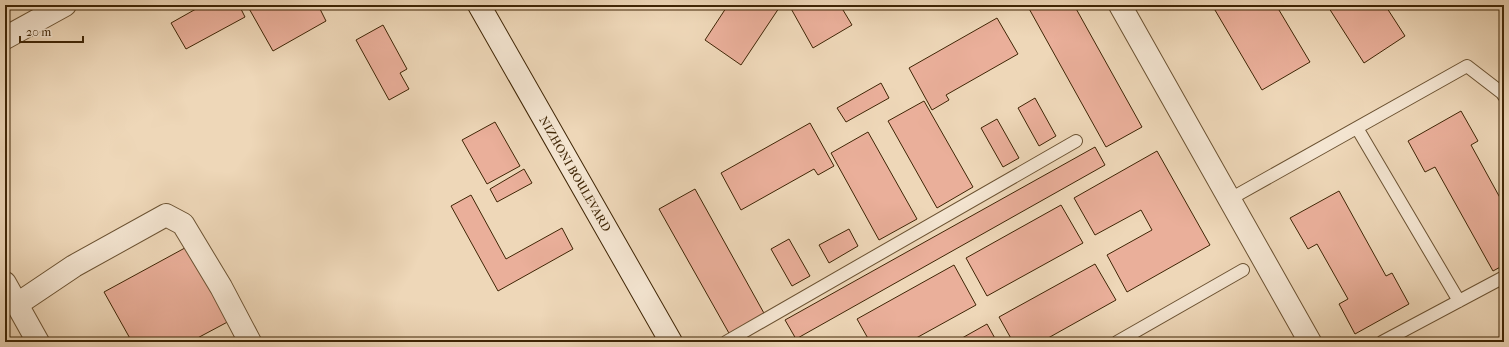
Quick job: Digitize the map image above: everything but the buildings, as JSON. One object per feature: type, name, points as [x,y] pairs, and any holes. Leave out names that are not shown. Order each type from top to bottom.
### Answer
[{"type":"street","points":[[5,38],[65,5]]},
{"type":"street","name":"NIZHONI BOULEVARD","points":[[479,5],[671,342]]},
{"type":"street","points":[[1120,5],[1310,342]]},
{"type":"street","points":[[16,306],[74,266],[166,215],[183,224],[221,287],[250,342]]},
{"type":"street","points":[[5,283],[16,306],[38,342]]},
{"type":"lane","points":[[1230,199],[1467,66],[1504,96]]},
{"type":"lane","points":[[1357,128],[1459,301]]},
{"type":"lane","points":[[726,342],[1076,141]]},
{"type":"lane","points":[[1117,342],[1243,270]]},
{"type":"lane","points":[[1382,342],[1504,277]]}]
